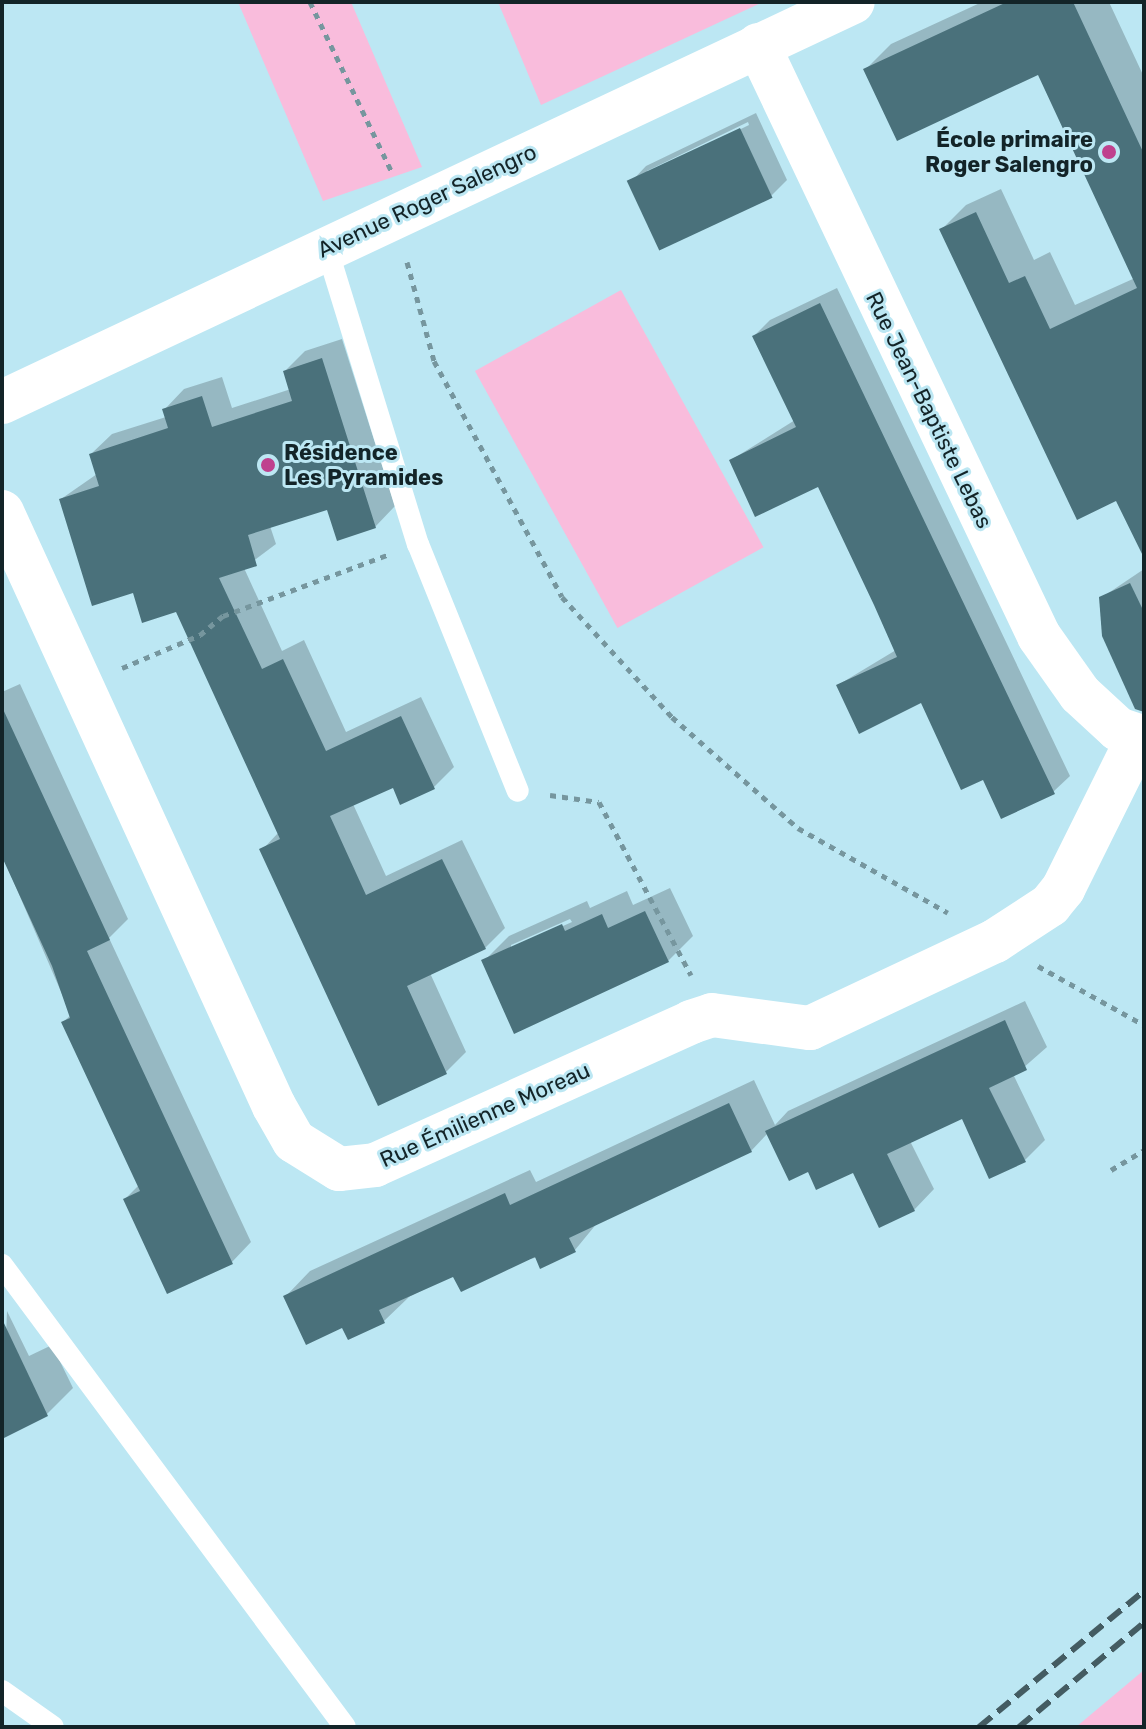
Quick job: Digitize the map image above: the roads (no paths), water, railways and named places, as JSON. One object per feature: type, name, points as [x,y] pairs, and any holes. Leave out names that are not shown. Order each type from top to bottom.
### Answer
[{"type":"street","name":"Avenue Roger Salengro","points":[[2,402],[853,2]]},
{"type":"street","name":"Rue Jean-Baptiste Lebas","points":[[758,45],[1039,636],[1080,694],[1141,738]]},
{"type":"street","name":"Rue Émilienne Moreau","points":[[2,512],[274,1106],[294,1141],[321,1163],[375,1165],[701,1019],[788,1031],[810,1028],[1033,919],[1063,889],[1141,738]]},
{"type":"lane","points":[[327,249],[418,544],[518,791]]},
{"type":"lane","points":[[2,1265],[345,1727]]},
{"type":"lane","points":[[2,1691],[53,1727]]},
{"type":"railway","points":[[979,1727],[1144,1591]]},
{"type":"railway","points":[[1019,1727],[1144,1623]]},
{"type":"place","name":"École primaire Roger Salengro","points":[[1109,152]]},
{"type":"place","name":"Résidence Les Pyramides","points":[[268,465]]}]
